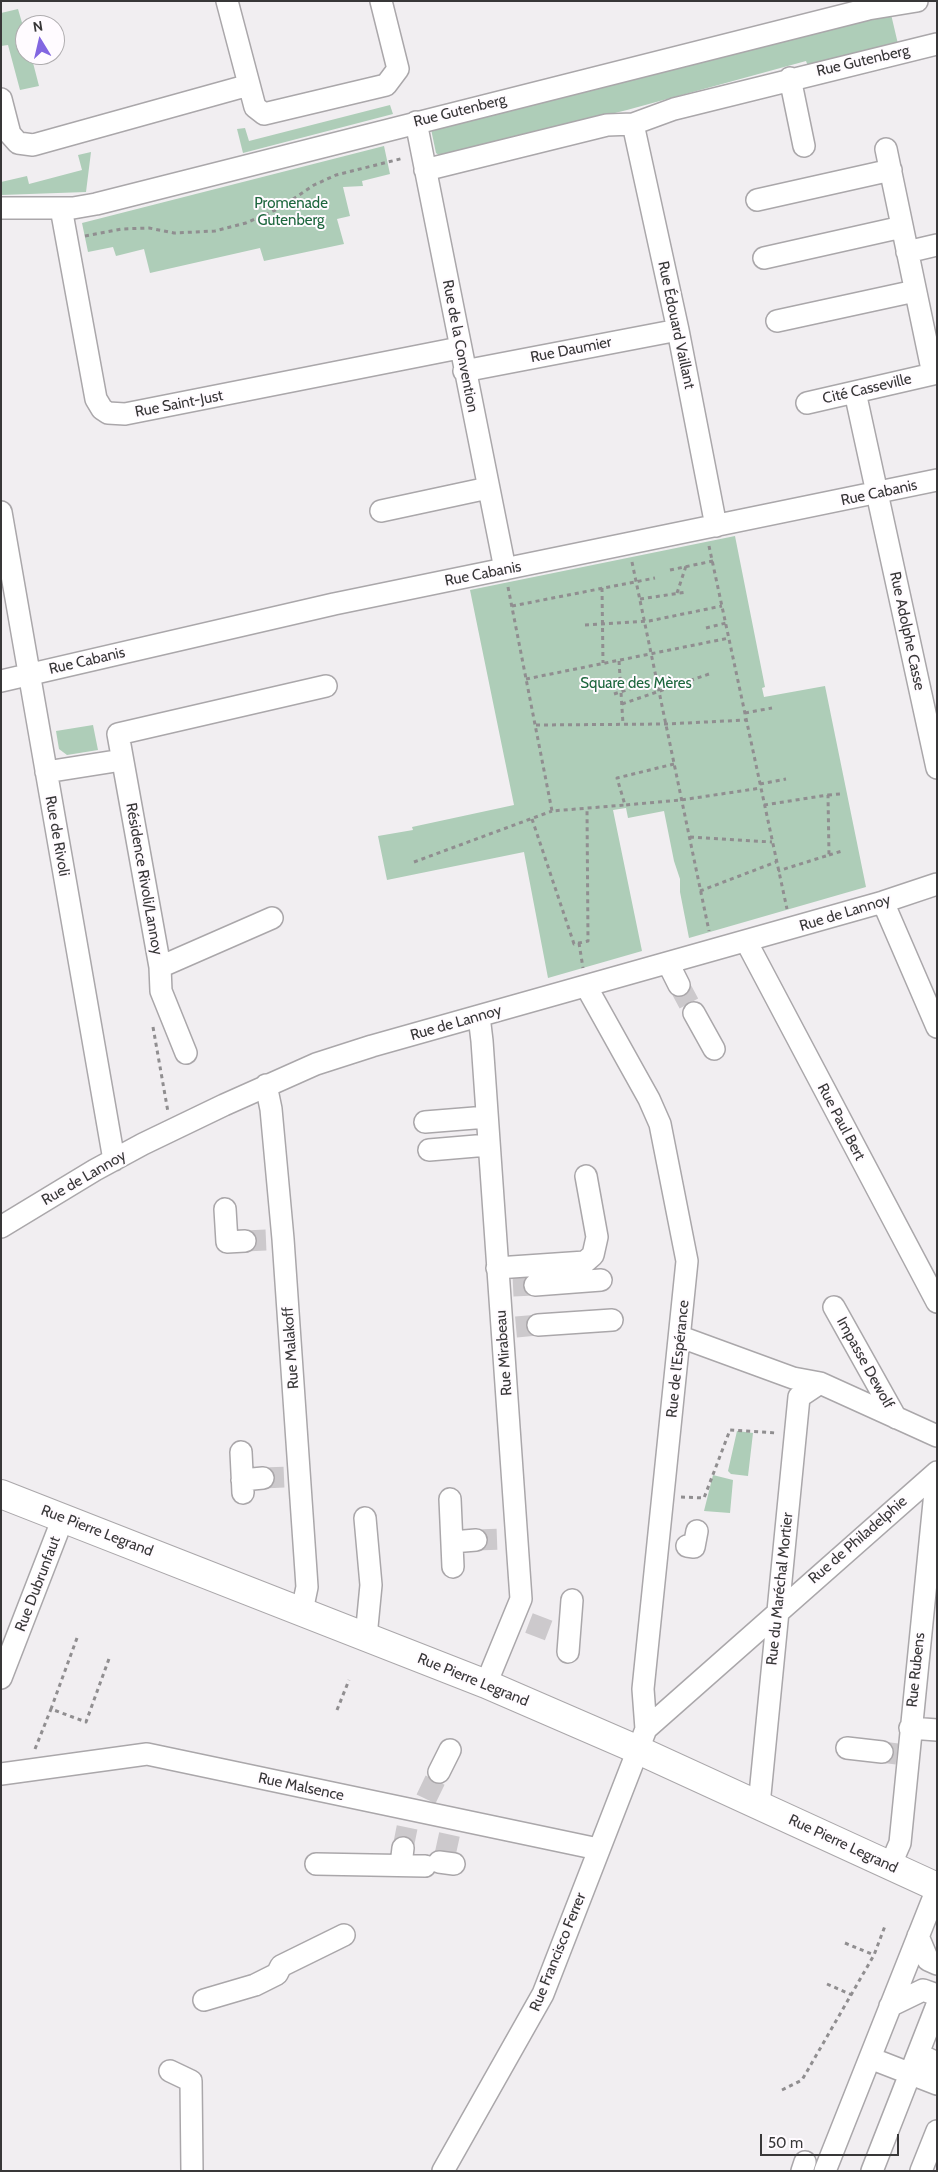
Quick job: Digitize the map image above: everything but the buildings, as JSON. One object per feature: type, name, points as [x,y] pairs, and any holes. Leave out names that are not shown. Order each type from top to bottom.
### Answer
[{"type":"main road","name":"Rue Pierre Legrand","points":[[1,1494],[486,1684],[641,1739],[759,1805],[937,1888]]},
{"type":"street","points":[[228,1],[255,107],[264,114],[386,85],[398,69],[381,1]]},
{"type":"street","name":"Rue Gutenberg","points":[[1,208],[61,208],[96,204],[868,9],[917,1]]},
{"type":"street","name":"Rue Gutenberg","points":[[423,162],[607,125],[633,124],[674,109],[790,78],[937,44]]},
{"type":"street","points":[[790,78],[804,146]]},
{"type":"street","points":[[1,99],[10,134],[18,143],[33,145],[249,85]]},
{"type":"street","name":"Rue de la Convention","points":[[416,122],[459,348],[505,569]]},
{"type":"street","name":"Rue Édouard Vaillant","points":[[633,124],[678,330],[711,527]]},
{"type":"street","name":"Cité Casseville","points":[[807,403],[933,374],[886,149]]},
{"type":"street","points":[[757,200],[891,170]]},
{"type":"street","name":"Rue Saint-Just","points":[[61,208],[96,399],[98,405],[108,413],[126,414],[459,348]]},
{"type":"street","points":[[764,258],[902,227]]},
{"type":"street","points":[[907,252],[937,246]]},
{"type":"street","points":[[777,321],[915,291]]},
{"type":"street","name":"Rue Daumier","points":[[464,372],[678,330]]},
{"type":"street","name":"Rue Adolphe Casse","points":[[855,392],[937,768]]},
{"type":"street","name":"Rue Cabanis","points":[[1,681],[334,604],[937,480]]},
{"type":"street","points":[[381,511],[488,488]]},
{"type":"street","name":"Rue de Rivoli","points":[[1,512],[114,1160]]},
{"type":"street","name":"Résidence Rivoli/Lannoy","points":[[272,918],[160,967],[118,734],[326,686]]},
{"type":"street","points":[[46,772],[122,760]]},
{"type":"street","name":"Rue de Lannoy","points":[[1,1227],[114,1160],[171,1130],[266,1085],[341,1056],[746,942],[883,902],[937,884]]},
{"type":"street","points":[[883,902],[937,1027]]},
{"type":"street","name":"Rue Paul Bert","points":[[746,942],[937,1302]]},
{"type":"street","points":[[668,963],[679,985]]},
{"type":"street","points":[[160,967],[161,990],[186,1053]]},
{"type":"street","name":"Rue de l'Espérance","points":[[586,986],[649,1099],[664,1134],[687,1261],[681,1337],[663,1496],[679,1541],[642,1688],[641,1739]]},
{"type":"street","points":[[694,1013],[714,1049]]},
{"type":"street","name":"Rue Mirabeau","points":[[478,1016],[488,1145],[509,1328],[510,1538],[521,1598],[522,1620],[486,1684]]},
{"type":"street","name":"Rue Malakoff","points":[[266,1085],[271,1109],[276,1239],[293,1476],[307,1587],[302,1611]]},
{"type":"street","points":[[425,1122],[487,1117]]},
{"type":"street","points":[[430,1150],[488,1145]]},
{"type":"street","points":[[503,1281],[586,1262],[593,1255],[597,1237],[586,1176]]},
{"type":"street","points":[[225,1209],[227,1242],[245,1241]]},
{"type":"street","points":[[535,1285],[601,1280]]},
{"type":"street","name":"Impasse Dewolf","points":[[834,1308],[896,1418]]},
{"type":"street","points":[[538,1325],[612,1320]]},
{"type":"street","points":[[681,1337],[793,1378],[820,1383],[937,1436]]},
{"type":"street","name":"Rue du Maréchal Mortier","points":[[759,1805],[799,1397],[820,1383]]},
{"type":"street","points":[[240,1452],[250,1484]]},
{"type":"street","name":"Rue de Philadelphie","points":[[641,1739],[778,1610],[937,1472]]},
{"type":"street","name":"Rue Rubens","points":[[890,1866],[900,1843],[896,1754],[910,1728],[937,1472]]},
{"type":"street","points":[[450,1499],[454,1567]]},
{"type":"street","name":"Rue Dubrunfaut","points":[[3,1670],[63,1518]]},
{"type":"street","points":[[365,1518],[371,1585],[366,1637]]},
{"type":"street","points":[[452,1542],[476,1540]]},
{"type":"street","points":[[562,1640],[572,1600]]},
{"type":"street","points":[[910,1728],[937,1730]]},
{"type":"street","name":"Rue Francisco Ferrer","points":[[444,2171],[536,2008],[641,1739]]},
{"type":"street","points":[[846,1748],[896,1754]]},
{"type":"street","points":[[439,1772],[450,1750]]},
{"type":"street","name":"Rue Malsence","points":[[1,1774],[147,1754],[417,1812],[452,1826],[598,1849]]},
{"type":"street","points":[[316,1864],[402,1856],[441,1862]]},
{"type":"street","points":[[825,2171],[937,1888]]},
{"type":"street","points":[[204,2000],[255,1985],[277,1974],[282,1966],[344,1935]]},
{"type":"street","points":[[918,1936],[928,1960],[937,1964]]},
{"type":"street","points":[[890,2006],[923,1990],[937,1995]]},
{"type":"street","points":[[872,2171],[922,2063],[937,2005]]},
{"type":"street","points":[[870,2058],[922,2063],[937,2084]]},
{"type":"street","points":[[170,2071],[192,2081],[192,2171]]},
{"type":"street","points":[[921,2171],[937,2131]]},
{"type":"path","points":[[79,235],[85,236],[122,228],[149,228],[174,233],[215,231],[246,223],[280,208],[314,185],[336,175],[423,162]]},
{"type":"path","points":[[711,527],[712,561],[791,929]]},
{"type":"path","points":[[628,544],[713,951]]},
{"type":"path","points":[[670,570],[712,561]]},
{"type":"path","points":[[677,592],[686,566]]},
{"type":"path","points":[[505,569],[552,811]]},
{"type":"path","points":[[512,606],[655,578]]},
{"type":"path","points":[[602,588],[603,663]]},
{"type":"path","points":[[640,599],[687,592]]},
{"type":"path","points":[[585,625],[645,622],[722,606]]},
{"type":"path","points":[[706,628],[726,623]]},
{"type":"path","points":[[526,679],[729,638]]},
{"type":"path","points":[[619,660],[623,724]]},
{"type":"path","points":[[622,704],[709,674]]},
{"type":"path","points":[[614,694],[638,686]]},
{"type":"path","points":[[745,713],[772,708]]},
{"type":"path","points":[[536,725],[666,724],[746,720]]},
{"type":"path","points":[[625,805],[617,778],[674,764]]},
{"type":"path","points":[[414,862],[552,811],[681,800],[760,786],[786,779]]},
{"type":"path","points":[[764,805],[840,794]]},
{"type":"path","points":[[828,795],[829,855]]},
{"type":"path","points":[[532,818],[574,944],[588,941],[587,808]]},
{"type":"path","points":[[690,837],[772,842]]},
{"type":"path","points":[[778,871],[842,852]]},
{"type":"path","points":[[700,891],[776,862]]},
{"type":"path","points":[[152,1021],[171,1130]]},
{"type":"path","points":[[663,1496],[704,1498],[730,1430],[796,1435]]},
{"type":"path","points":[[32,1769],[33,1757],[77,1638]]},
{"type":"path","points":[[51,1709],[86,1722],[110,1656]]},
{"type":"path","points":[[337,1710],[349,1680]]},
{"type":"path","points":[[782,2090],[802,2080],[874,1955],[885,1926]]},
{"type":"path","points":[[845,1942],[874,1955]]},
{"type":"path","points":[[827,1984],[852,1995]]},
{"type":"green space","points":[[18,9],[20,15],[15,15],[15,65],[34,65],[39,86],[20,90],[8,45],[1,46],[1,13]]},
{"type":"green space","points":[[890,10],[898,44],[808,66],[806,61],[627,110],[440,156],[436,153],[431,129]]},
{"type":"green space","points":[[390,105],[393,114],[243,153],[237,129],[245,128],[249,141]]},
{"type":"green space","name":"Promenade Gutenberg","points":[[384,146],[390,174],[362,181],[363,186],[343,187],[350,216],[337,219],[344,244],[264,261],[260,248],[150,273],[144,249],[116,256],[113,247],[88,252],[82,223]]},
{"type":"green space","points":[[91,152],[86,192],[1,195],[1,182],[27,176],[29,184],[82,170],[78,155]]},
{"type":"green space","name":"Square des Mères","points":[[735,536],[765,687],[762,688],[764,697],[825,686],[866,887],[689,938],[680,892],[680,879],[674,861],[664,811],[628,818],[626,808],[613,810],[642,951],[548,978],[524,852],[387,880],[378,836],[413,830],[412,827],[514,805],[470,590]]},
{"type":"green space","points":[[93,725],[98,750],[67,755],[59,749],[56,731]]},
{"type":"green space","points":[[737,1431],[753,1433],[748,1476],[731,1474],[728,1471]]},
{"type":"green space","points":[[713,1475],[733,1480],[730,1513],[704,1511]]},
{"type":"tunnel","points":[[679,985],[694,1013]]},
{"type":"tunnel","points":[[245,1241],[268,1240]]},
{"type":"tunnel","points":[[513,1286],[535,1285]]},
{"type":"tunnel","points":[[516,1327],[538,1325]]},
{"type":"tunnel","points":[[263,1478],[287,1477]]},
{"type":"tunnel","points":[[476,1540],[503,1539]]},
{"type":"tunnel","points":[[529,1623],[550,1631]]},
{"type":"tunnel","points":[[882,1752],[897,1754]]},
{"type":"tunnel","points":[[426,1799],[439,1772]]},
{"type":"tunnel","points":[[403,1848],[408,1823]]},
{"type":"tunnel","points":[[445,1855],[450,1832]]}]
